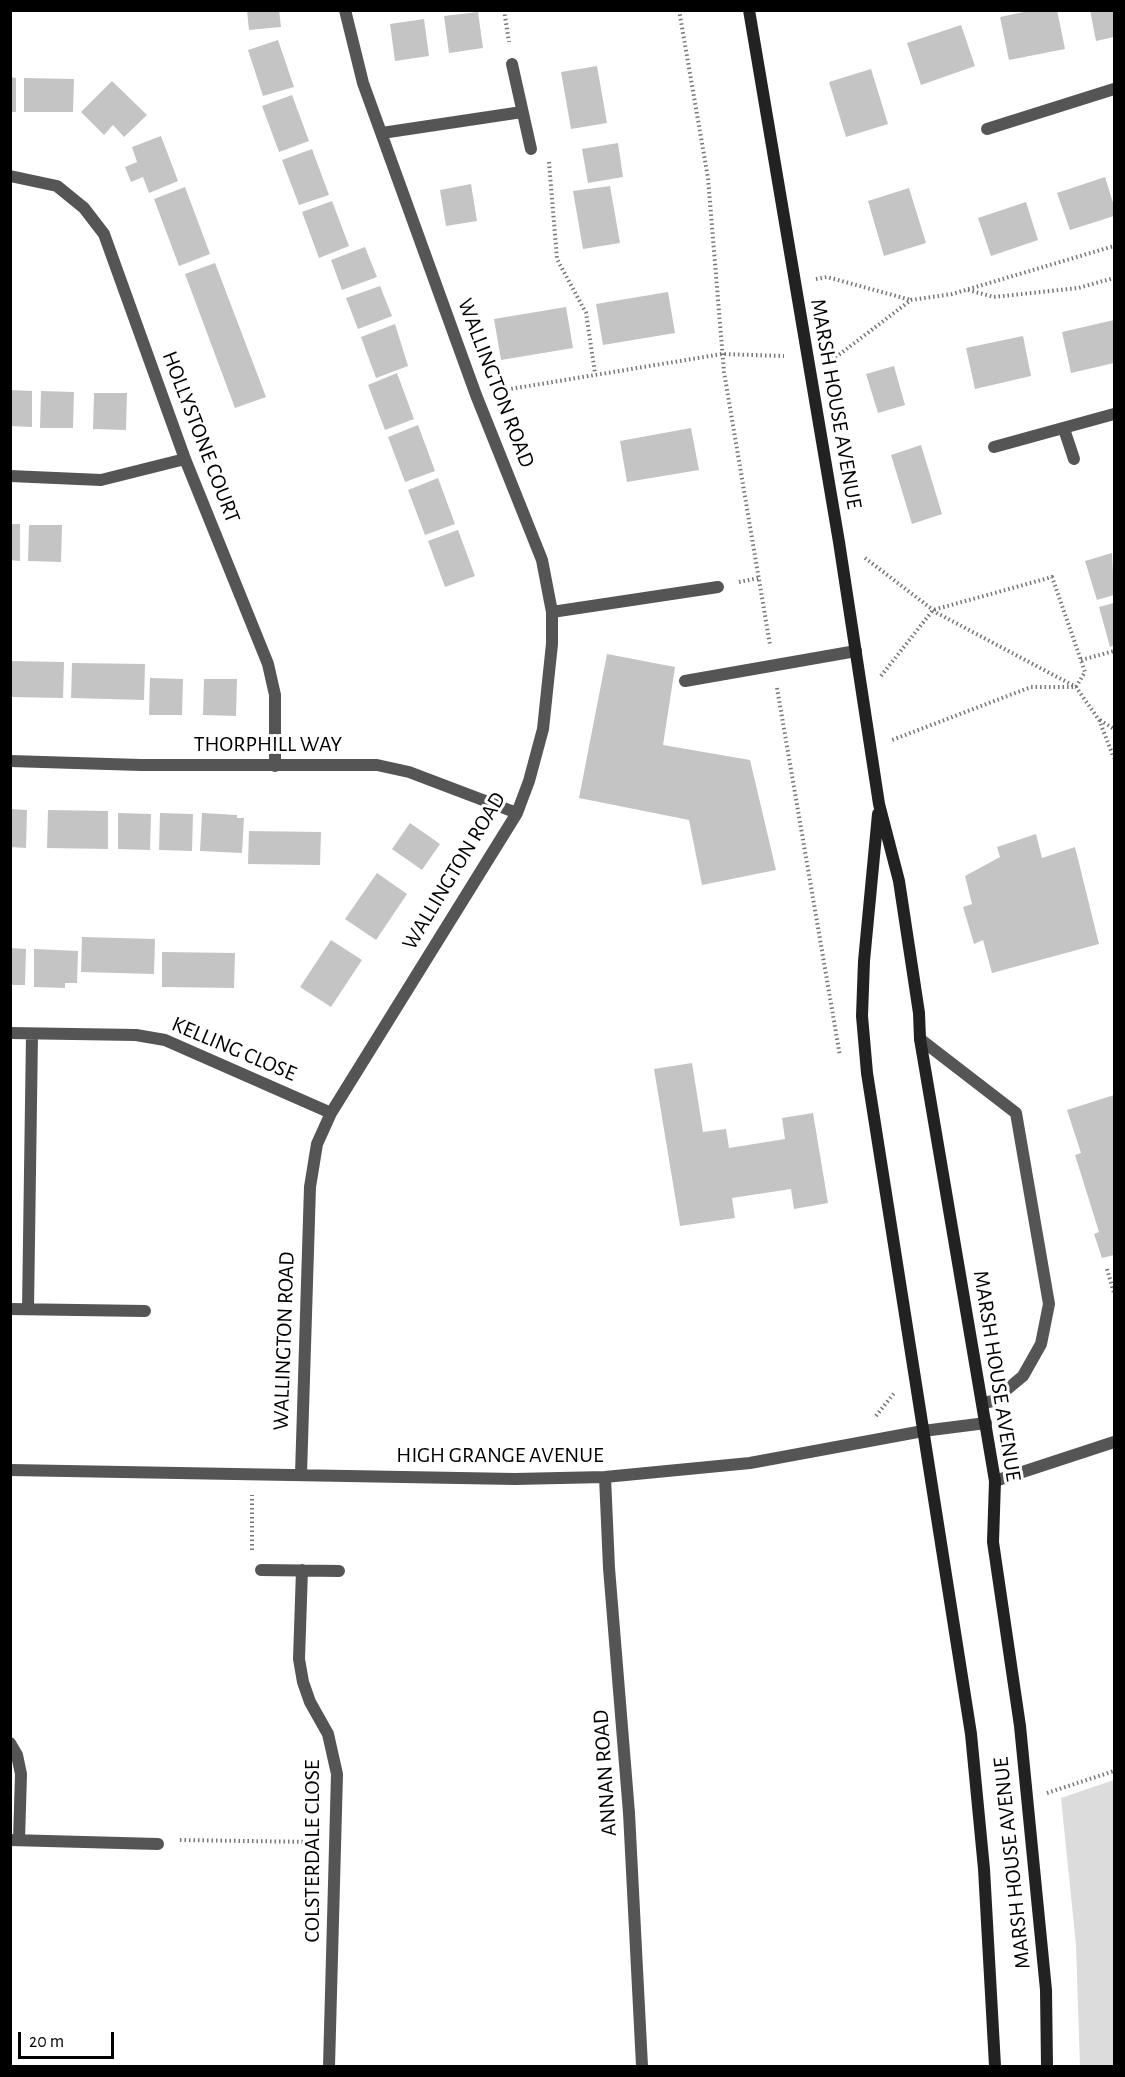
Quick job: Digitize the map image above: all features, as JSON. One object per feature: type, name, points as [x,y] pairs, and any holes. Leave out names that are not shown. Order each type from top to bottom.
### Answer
[{"type":"street","name":"WALLINGTON ROAD","points":[[301,1474],[310,1187],[317,1144],[331,1113],[517,813],[529,781],[543,729],[550,683],[552,612],[542,560],[476,395],[382,133],[354,54],[345,10]]},
{"type":"street","name":"MARSH HOUSE AVENUE","points":[[749,10],[839,542],[879,804],[899,881],[919,1013],[920,1040],[995,1481],[993,1542],[1020,1726],[1046,1990],[1047,2067]]},
{"type":"street","points":[[512,64],[531,149]]},
{"type":"street","points":[[987,129],[1114,89]]},
{"type":"street","points":[[382,133],[522,112]]},
{"type":"street","name":"HOLLYSTONE COURT","points":[[10,176],[57,186],[84,207],[104,234],[185,459],[268,664],[275,696],[275,766]]},
{"type":"street","points":[[994,447],[1114,414]]},
{"type":"street","points":[[1065,429],[1074,459]]},
{"type":"street","points":[[10,476],[101,480],[185,459]]},
{"type":"street","points":[[552,612],[718,587]]},
{"type":"street","points":[[685,681],[856,651]]},
{"type":"street","name":"THORPHILL WAY","points":[[10,761],[275,766],[376,765],[410,772],[517,813]]},
{"type":"street","name":"MARSH HOUSE AVENUE","points":[[879,804],[864,961],[862,1016],[867,1073],[971,1734],[984,1869],[995,2067]]},
{"type":"street","name":"KELLING CLOSE","points":[[10,1033],[136,1035],[165,1040],[331,1113]]},
{"type":"street","points":[[28,1310],[32,1034]]},
{"type":"street","points":[[920,1040],[1009,1104],[1016,1113],[1022,1146],[1049,1304],[1041,1344],[1023,1376],[993,1401],[983,1403]]},
{"type":"street","points":[[10,1309],[145,1311]]},
{"type":"street","name":"HIGH GRANGE AVENUE","points":[[10,1470],[515,1479],[606,1477],[750,1463],[923,1431],[986,1423]]},
{"type":"street","points":[[995,1481],[1114,1442]]},
{"type":"street","name":"ANNAN ROAD","points":[[606,1477],[609,1568],[629,1813],[642,2067]]},
{"type":"street","points":[[261,1569],[339,1571]]},
{"type":"street","name":"COLSTERDALE CLOSE","points":[[302,1570],[299,1659],[303,1682],[310,1702],[328,1734],[337,1774],[329,2067]]},
{"type":"street","points":[[10,1743],[17,1755],[21,1774],[15,1840],[158,1844]]},
{"type":"path","points":[[504,10],[512,64]]},
{"type":"path","points":[[679,10],[708,178],[722,354],[834,1021]]},
{"type":"path","points":[[531,149],[548,148],[557,259],[586,313],[596,373]]},
{"type":"path","points":[[795,282],[827,277],[911,300],[967,290],[1114,246]]},
{"type":"path","points":[[967,290],[994,297],[1078,288],[1114,278]]},
{"type":"path","points":[[476,395],[596,373],[722,354],[836,357],[911,300]]},
{"type":"path","points":[[839,542],[866,559],[933,610],[1076,687],[1099,720],[1114,758]]},
{"type":"path","points":[[863,697],[897,658],[933,610],[1052,577],[1085,672],[1076,687]]},
{"type":"path","points":[[1081,660],[1114,651]]},
{"type":"path","points":[[872,749],[947,717],[1031,687],[1076,687]]},
{"type":"path","points":[[1099,720],[1114,729]]},
{"type":"path","points":[[1107,1269],[1114,1293]]},
{"type":"path","points":[[252,1474],[252,1569],[261,1569]]},
{"type":"path","points":[[1027,1800],[1114,1771]]},
{"type":"path","points":[[158,1844],[186,1839],[335,1843]]},
{"type":"shaded area","points":[[1114,1780],[1114,2066],[1080,2066],[1076,1945],[1061,1798]]},
{"type":"building","points":[[247,10],[279,10],[281,27],[249,30]]},
{"type":"building","points":[[1033,10],[1057,10],[1065,49],[1009,60],[1000,17]]},
{"type":"building","points":[[1090,10],[1114,10],[1114,37],[1096,41]]},
{"type":"building","points":[[478,12],[483,48],[449,53],[444,16]]},
{"type":"building","points":[[424,19],[429,56],[395,61],[390,24]]},
{"type":"building","points":[[961,25],[975,66],[921,85],[907,43]]},
{"type":"building","points":[[278,40],[294,87],[263,96],[248,50]]},
{"type":"building","points":[[597,66],[607,123],[571,129],[561,72]]},
{"type":"building","points":[[871,69],[888,124],[846,137],[829,82]]},
{"type":"building","points":[[10,77],[16,78],[16,112],[10,112]]},
{"type":"building","points":[[24,78],[74,79],[73,112],[24,112]]},
{"type":"building","points":[[112,81],[147,115],[124,137],[113,125],[104,135],[81,112]]},
{"type":"building","points":[[292,95],[309,141],[279,152],[262,106]]},
{"type":"building","points":[[161,136],[178,181],[149,193],[143,177],[131,182],[125,167],[137,162],[132,147]]},
{"type":"building","points":[[618,143],[623,177],[588,183],[582,149]]},
{"type":"building","points":[[312,149],[329,195],[299,205],[282,160]]},
{"type":"building","points":[[1105,177],[1114,206],[1114,216],[1070,230],[1057,193]]},
{"type":"building","points":[[471,184],[477,221],[446,226],[440,190]]},
{"type":"building","points":[[610,186],[620,243],[583,249],[573,191]]},
{"type":"building","points":[[185,187],[210,254],[179,266],[154,199]]},
{"type":"building","points":[[909,188],[926,243],[884,256],[868,201]]},
{"type":"building","points":[[332,201],[349,246],[319,258],[302,212]]},
{"type":"building","points":[[1026,202],[1038,240],[991,256],[978,218]]},
{"type":"building","points":[[365,247],[377,277],[342,290],[331,260]]},
{"type":"building","points":[[215,263],[266,397],[235,408],[185,274]]},
{"type":"building","points":[[380,286],[392,316],[358,329],[346,298]]},
{"type":"building","points":[[668,292],[675,333],[603,345],[596,304]]},
{"type":"building","points":[[566,307],[573,348],[501,360],[494,319]]},
{"type":"building","points":[[1114,320],[1114,363],[1071,373],[1062,332]]},
{"type":"building","points":[[395,324],[408,366],[376,378],[361,337]]},
{"type":"building","points":[[1023,336],[1031,376],[975,389],[966,348]]},
{"type":"building","points":[[894,366],[905,405],[878,413],[866,374]]},
{"type":"building","points":[[397,373],[414,419],[385,430],[368,385]]},
{"type":"building","points":[[10,390],[32,391],[32,427],[10,426]]},
{"type":"building","points":[[41,391],[74,392],[73,428],[40,428]]},
{"type":"building","points":[[94,393],[127,393],[126,430],[93,429]]},
{"type":"building","points":[[418,425],[435,471],[405,482],[388,437]]},
{"type":"building","points":[[691,428],[699,470],[627,482],[620,441]]},
{"type":"building","points":[[921,445],[942,514],[912,524],[891,455]]},
{"type":"building","points":[[438,478],[455,524],[425,535],[408,490]]},
{"type":"building","points":[[10,524],[20,524],[20,561],[10,560]]},
{"type":"building","points":[[29,525],[62,525],[61,562],[28,561]]},
{"type":"building","points":[[458,530],[475,576],[445,587],[428,541]]},
{"type":"building","points":[[1112,553],[1114,595],[1097,600],[1085,561]]},
{"type":"building","points":[[1114,603],[1114,645],[1110,647],[1099,607]]},
{"type":"building","points":[[607,654],[675,667],[663,745],[750,760],[776,870],[702,885],[689,820],[579,798]]},
{"type":"building","points":[[10,661],[64,662],[63,698],[10,697]]},
{"type":"building","points":[[72,663],[145,664],[144,700],[71,698]]},
{"type":"building","points":[[150,678],[183,679],[182,715],[149,715]]},
{"type":"building","points":[[204,679],[237,679],[236,716],[203,715]]},
{"type":"building","points":[[10,809],[27,810],[26,848],[10,847]]},
{"type":"building","points":[[48,810],[108,811],[108,849],[47,848]]},
{"type":"building","points":[[118,813],[151,814],[150,850],[118,849]]},
{"type":"building","points":[[160,813],[193,814],[192,851],[159,850]]},
{"type":"building","points":[[202,813],[237,815],[237,818],[244,818],[242,853],[200,851]]},
{"type":"building","points":[[410,823],[440,844],[422,870],[392,849]]},
{"type":"building","points":[[249,831],[321,832],[320,865],[248,864]]},
{"type":"building","points":[[1036,834],[1042,858],[1075,847],[1099,944],[992,973],[983,940],[974,944],[963,907],[972,904],[965,876],[1000,857],[997,847]]},
{"type":"building","points":[[377,873],[407,894],[376,940],[345,919]]},
{"type":"building","points":[[82,937],[155,939],[154,974],[81,972]]},
{"type":"building","points":[[331,940],[362,960],[331,1007],[300,987]]},
{"type":"building","points":[[10,948],[26,949],[25,985],[10,985]]},
{"type":"building","points":[[34,949],[78,951],[77,983],[65,983],[65,988],[34,987]]},
{"type":"building","points":[[162,952],[235,953],[234,988],[162,987]]},
{"type":"building","points":[[692,1063],[703,1132],[726,1129],[729,1148],[785,1139],[782,1118],[813,1113],[828,1203],[794,1209],[791,1189],[732,1198],[735,1218],[680,1226],[654,1069]]},
{"type":"building","points":[[1114,1095],[1114,1255],[1102,1258],[1094,1234],[1099,1232],[1075,1155],[1081,1153],[1067,1110]]}]
